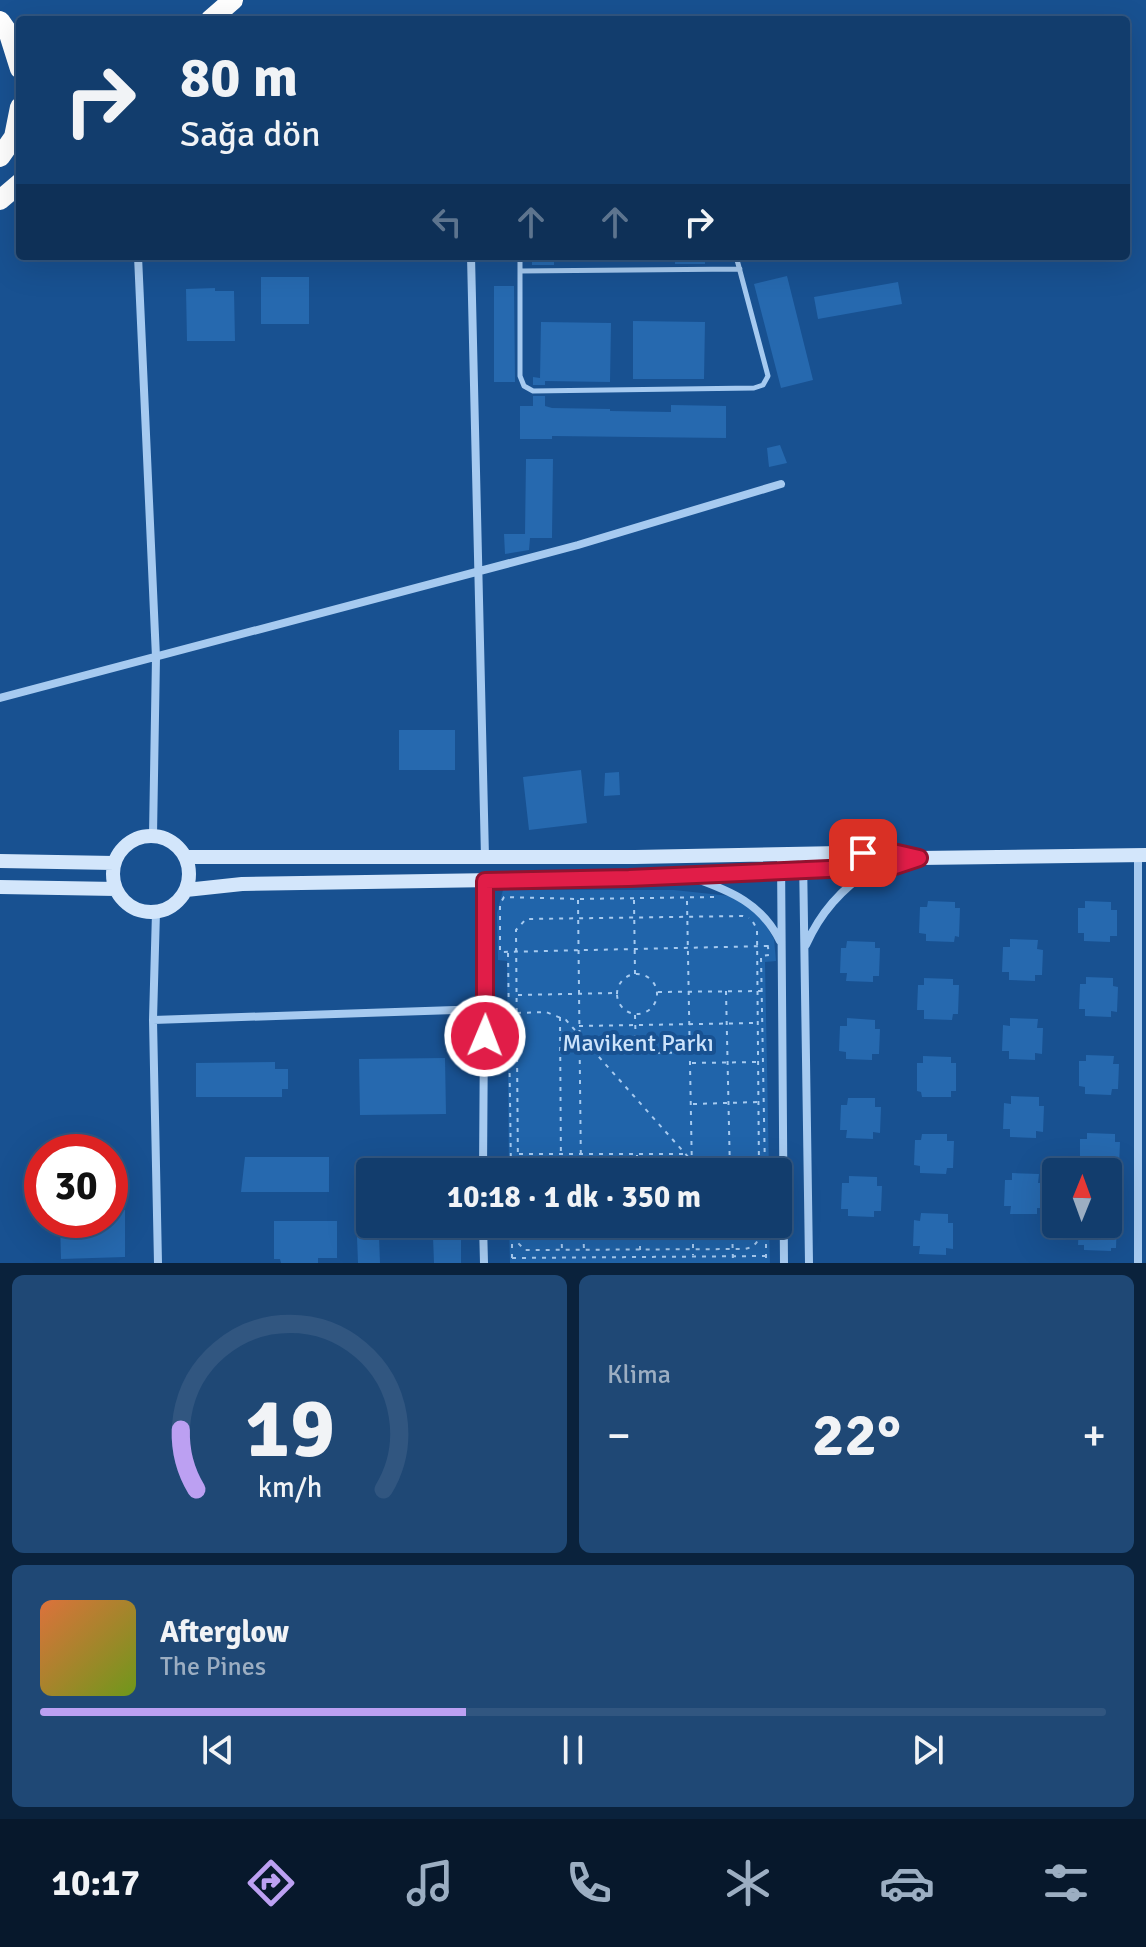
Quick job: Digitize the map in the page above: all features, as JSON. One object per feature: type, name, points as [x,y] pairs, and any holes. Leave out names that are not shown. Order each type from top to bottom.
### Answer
[{"type":"highway","points":[[215,16],[233,0]]},
{"type":"highway","points":[[0,21],[9,34],[16,56]]},
{"type":"highway","points":[[0,157],[14,137],[16,127]]},
{"type":"highway","points":[[0,200],[16,186]]},
{"type":"main road","points":[[153,835],[168,839],[186,857],[190,870],[186,890],[175,904],[156,912],[137,910],[127,904],[116,889],[112,871],[114,863],[131,841],[153,835]]},
{"type":"main road","points":[[803,863],[893,852],[919,858],[1142,856]]},
{"type":"main road","points":[[186,857],[485,858],[875,867],[895,866],[919,858]]},
{"type":"main road","points":[[0,861],[114,863]]},
{"type":"main road","points":[[186,890],[242,884],[686,875],[782,863]]},
{"type":"main road","points":[[0,887],[116,889]]},
{"type":"street","points":[[138,260],[156,657],[153,835]]},
{"type":"street","points":[[471,260],[485,858]]},
{"type":"street","points":[[0,698],[593,541],[781,484]]},
{"type":"street","points":[[1138,1263],[1142,856]]},
{"type":"street","points":[[782,863],[784,1263]]},
{"type":"street","points":[[803,863],[809,1263]]},
{"type":"street","points":[[804,949],[838,895],[875,867]]},
{"type":"street","points":[[686,875],[748,902],[766,919],[783,946]]},
{"type":"street","points":[[483,1158],[485,881]]},
{"type":"street","points":[[156,912],[153,1020],[158,1263]]},
{"type":"street","points":[[153,1020],[485,1009]]},
{"type":"street","points":[[483,1238],[484,1263]]},
{"type":"lane","points":[[520,260],[520,376],[528,389],[533,391],[754,388],[763,385],[768,376],[737,260]]},
{"type":"lane","points":[[520,271],[740,269]]},
{"type":"path","points":[[716,898],[504,897],[500,904],[500,952],[768,946]]},
{"type":"path","points":[[578,899],[581,1158]]},
{"type":"path","points":[[634,899],[635,974]]},
{"type":"path","points":[[687,899],[692,1158]]},
{"type":"path","points":[[518,1158],[516,930],[526,919],[743,916],[752,920],[757,929],[759,1158]]},
{"type":"path","points":[[765,1158],[761,956],[769,955],[766,932]]},
{"type":"path","points":[[508,952],[511,1158]]},
{"type":"path","points":[[635,974],[648,978],[657,992],[652,1007],[635,1014],[623,1009],[617,993],[623,979],[635,974]]},
{"type":"path","points":[[726,991],[730,1158]]},
{"type":"path","points":[[657,992],[762,991]]},
{"type":"path","points":[[516,995],[617,993]]},
{"type":"path","points":[[516,1013],[546,1012],[566,1020],[690,1158]]},
{"type":"path","points":[[635,1014],[636,1052]]},
{"type":"path","points":[[560,1017],[560,1158]]},
{"type":"path","points":[[579,1026],[758,1023]]},
{"type":"path","points":[[597,1052],[690,1053]]},
{"type":"path","points":[[691,1063],[758,1062]]},
{"type":"path","points":[[691,1104],[759,1102]]},
{"type":"path","points":[[518,1154],[687,1154]]},
{"type":"path","points":[[512,1238],[512,1263]]},
{"type":"path","points":[[517,1238],[520,1247],[525,1250],[562,1251],[753,1248],[759,1238]]},
{"type":"path","points":[[562,1238],[562,1251]]},
{"type":"path","points":[[584,1238],[584,1257]]},
{"type":"path","points":[[640,1238],[640,1250]]},
{"type":"path","points":[[693,1238],[693,1257]]},
{"type":"path","points":[[732,1238],[733,1263]]},
{"type":"path","points":[[766,1238],[766,1263]]},
{"type":"path","points":[[512,1258],[766,1256]]},
{"type":"green space","name":"Mavikent Parkı","points":[[503,890],[674,890],[730,896],[759,913],[774,939],[776,961],[765,962],[769,1158],[509,1158],[507,961],[498,960],[497,913]]},
{"type":"green space","points":[[509,1238],[769,1238],[770,1263],[510,1263]]},
{"type":"building","points":[[532,260],[554,260],[554,265],[532,265]]},
{"type":"building","points":[[675,260],[705,260],[705,264],[675,264]]},
{"type":"building","points":[[787,276],[813,380],[781,388],[754,284]]},
{"type":"building","points":[[261,277],[309,277],[309,324],[261,324]]},
{"type":"building","points":[[898,282],[902,304],[818,319],[814,297]]},
{"type":"building","points":[[494,286],[514,286],[515,382],[494,382]]},
{"type":"building","points":[[215,288],[215,291],[234,291],[235,341],[187,341],[186,289]]},
{"type":"building","points":[[633,321],[705,322],[704,379],[633,379]]},
{"type":"building","points":[[541,322],[611,323],[610,382],[545,381],[545,385],[533,385],[533,377],[540,378]]},
{"type":"building","points":[[533,396],[545,396],[545,406],[552,408],[671,412],[671,405],[726,406],[726,438],[552,436],[552,439],[520,439],[520,406],[533,406]]},
{"type":"building","points":[[780,445],[787,463],[769,467],[767,448]]},
{"type":"building","points":[[526,459],[553,459],[552,538],[530,538],[529,550],[505,554],[504,534],[525,534]]},
{"type":"building","points":[[399,730],[455,730],[455,770],[399,770]]},
{"type":"building","points":[[581,770],[587,823],[529,830],[523,777]]},
{"type":"building","points":[[619,772],[620,795],[604,796],[605,773]]},
{"type":"building","points":[[928,901],[955,902],[955,908],[960,908],[959,937],[955,936],[954,942],[926,941],[926,934],[919,933],[920,907],[927,907]]},
{"type":"building","points":[[1085,901],[1111,902],[1111,910],[1117,910],[1117,936],[1110,936],[1110,942],[1084,941],[1084,933],[1078,933],[1078,908],[1085,908]]},
{"type":"building","points":[[1010,939],[1038,940],[1037,949],[1043,950],[1042,975],[1035,975],[1035,981],[1009,980],[1009,972],[1002,972],[1003,947],[1010,947]]},
{"type":"building","points":[[847,941],[875,942],[875,948],[880,948],[879,976],[873,976],[873,982],[846,981],[847,973],[840,973],[841,948],[846,948]]},
{"type":"building","points":[[1086,977],[1113,978],[1113,986],[1118,987],[1117,1012],[1111,1011],[1111,1017],[1085,1016],[1085,1009],[1079,1009],[1080,984],[1086,984]]},
{"type":"building","points":[[924,978],[953,979],[953,985],[959,985],[958,1014],[953,1014],[952,1020],[924,1019],[924,1010],[917,1010],[918,985],[924,985]]},
{"type":"building","points":[[847,1018],[875,1020],[875,1029],[880,1029],[879,1054],[872,1054],[872,1060],[846,1059],[846,1052],[839,1051],[840,1026],[847,1026]]},
{"type":"building","points":[[1010,1018],[1038,1019],[1037,1028],[1043,1028],[1042,1054],[1035,1053],[1035,1060],[1009,1059],[1009,1051],[1002,1051],[1003,1025],[1010,1026]]},
{"type":"building","points":[[1086,1055],[1114,1056],[1113,1064],[1119,1064],[1118,1089],[1112,1089],[1111,1095],[1085,1094],[1085,1087],[1079,1086],[1079,1061],[1086,1061]]},
{"type":"building","points":[[923,1056],[951,1057],[951,1063],[956,1063],[956,1091],[951,1091],[951,1097],[922,1097],[921,1092],[917,1091],[917,1063],[923,1063]]},
{"type":"building","points":[[445,1058],[446,1114],[360,1115],[359,1059]]},
{"type":"building","points":[[275,1062],[275,1069],[288,1069],[288,1089],[282,1089],[282,1097],[196,1097],[196,1063]]},
{"type":"building","points":[[1011,1096],[1039,1097],[1039,1106],[1044,1106],[1043,1132],[1036,1131],[1036,1138],[1010,1137],[1010,1129],[1003,1129],[1004,1103],[1011,1104]]},
{"type":"building","points":[[848,1098],[875,1098],[875,1107],[881,1107],[880,1133],[873,1132],[873,1139],[846,1138],[847,1130],[840,1130],[841,1105],[847,1105]]},
{"type":"building","points":[[1087,1133],[1115,1134],[1115,1142],[1120,1142],[1119,1158],[1080,1158],[1080,1139],[1087,1139]]},
{"type":"building","points":[[922,1134],[947,1134],[947,1141],[954,1141],[953,1168],[947,1168],[946,1174],[920,1173],[920,1166],[914,1165],[915,1140],[921,1140]]},
{"type":"building","points":[[245,1157],[329,1157],[329,1192],[241,1192]]},
{"type":"building","points":[[1012,1173],[1039,1174],[1042,1208],[1037,1208],[1037,1214],[1010,1214],[1011,1206],[1004,1206],[1005,1180],[1012,1180]]},
{"type":"building","points":[[849,1176],[877,1177],[877,1186],[882,1186],[881,1211],[874,1211],[874,1217],[848,1216],[848,1209],[841,1209],[842,1183],[849,1183]]},
{"type":"building","points":[[921,1213],[948,1214],[948,1223],[953,1223],[953,1249],[946,1248],[946,1255],[919,1254],[920,1246],[913,1246],[914,1220],[920,1221]]},
{"type":"building","points":[[274,1221],[337,1221],[337,1258],[318,1258],[318,1263],[281,1263],[280,1259],[274,1259]]},
{"type":"building","points":[[60,1238],[125,1238],[125,1257],[61,1259]]},
{"type":"building","points":[[357,1238],[379,1238],[380,1263],[358,1263]]},
{"type":"building","points":[[433,1238],[461,1238],[461,1263],[434,1263]]},
{"type":"building","points":[[1078,1238],[1116,1238],[1116,1248],[1111,1248],[1111,1251],[1084,1250],[1084,1245],[1078,1245]]},
{"type":"route","points":[[485,1036],[485,881],[895,866],[919,858],[893,852],[863,853]]}]
